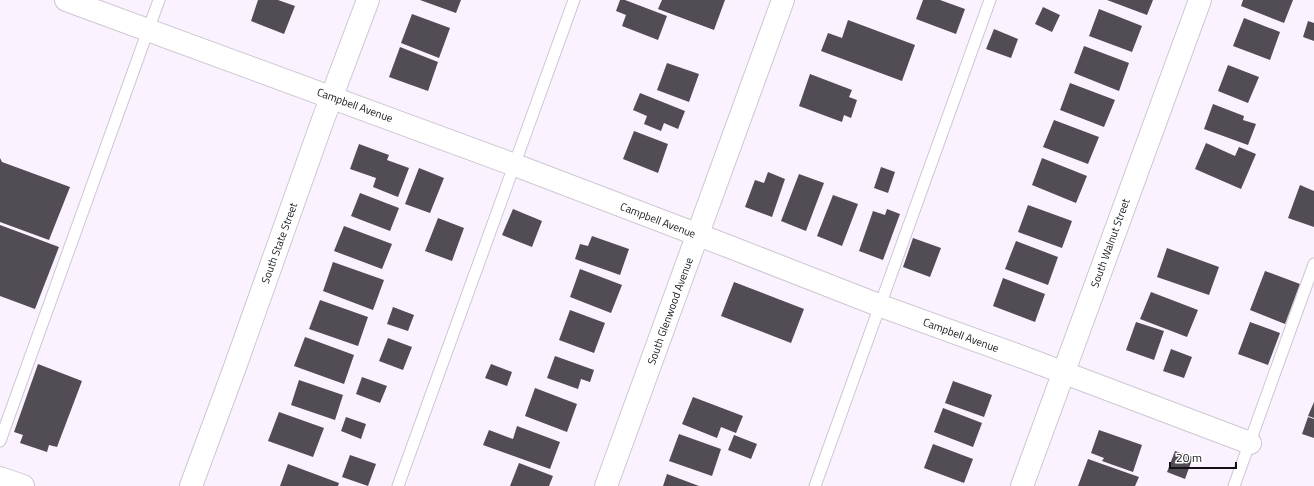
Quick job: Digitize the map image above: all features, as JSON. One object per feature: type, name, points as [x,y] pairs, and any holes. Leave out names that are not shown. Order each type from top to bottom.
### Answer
[{"type":"street","name":"Campbell Avenue","points":[[66,0],[515,165],[880,306],[1063,372],[1250,443]]},
{"type":"street","name":"South State Street","points":[[191,486],[368,0]]},
{"type":"street","name":"South Glenwood Avenue","points":[[606,486],[783,0]]},
{"type":"street","name":"South Walnut Street","points":[[1022,486],[1200,0]]},
{"type":"street","points":[[0,478],[23,486]]},
{"type":"lane","points":[[0,441],[159,0]]},
{"type":"lane","points":[[398,486],[574,0]]},
{"type":"lane","points":[[815,486],[990,0]]},
{"type":"lane","points":[[1234,486],[1314,264]]},
{"type":"building","points":[[258,0],[278,0],[295,6],[284,34],[251,21]]},
{"type":"building","points":[[420,0],[461,0],[456,13]]},
{"type":"building","points":[[620,0],[625,0],[667,16],[658,40],[622,26],[626,15],[616,11]]},
{"type":"building","points":[[662,0],[725,0],[714,30],[658,9]]},
{"type":"building","points":[[923,0],[940,0],[965,9],[956,34],[916,19]]},
{"type":"building","points":[[1107,0],[1153,0],[1147,15]]},
{"type":"building","points":[[1243,0],[1293,0],[1284,23],[1241,6]]},
{"type":"building","points":[[1043,7],[1060,15],[1052,32],[1035,24]]},
{"type":"building","points":[[1099,9],[1142,26],[1132,52],[1089,36]]},
{"type":"building","points":[[412,14],[450,28],[439,58],[401,43]]},
{"type":"building","points":[[1244,18],[1280,32],[1270,60],[1233,46]]},
{"type":"building","points":[[848,20],[915,45],[902,81],[821,51],[828,33],[842,38]]},
{"type":"building","points":[[1308,21],[1314,23],[1314,41],[1303,37]]},
{"type":"building","points":[[994,29],[1018,39],[1011,58],[986,49]]},
{"type":"building","points":[[1084,46],[1129,63],[1119,91],[1074,73]]},
{"type":"building","points":[[400,47],[438,62],[428,91],[389,77]]},
{"type":"building","points":[[667,63],[699,74],[689,102],[657,90]]},
{"type":"building","points":[[1228,65],[1259,77],[1248,103],[1218,91]]},
{"type":"building","points":[[810,74],[852,90],[849,97],[857,100],[851,118],[844,115],[842,122],[799,106]]},
{"type":"building","points":[[1070,83],[1115,100],[1104,127],[1060,110]]},
{"type":"building","points":[[640,93],[685,111],[678,129],[664,123],[661,131],[644,124],[647,116],[633,110]]},
{"type":"building","points":[[1213,104],[1244,116],[1243,120],[1256,124],[1248,145],[1204,129]]},
{"type":"building","points":[[1054,120],[1099,137],[1088,164],[1043,147]]},
{"type":"building","points":[[634,131],[668,144],[658,173],[623,159]]},
{"type":"building","points":[[1206,143],[1235,156],[1239,147],[1256,154],[1241,189],[1195,169]]},
{"type":"building","points":[[359,144],[389,155],[387,160],[409,168],[398,197],[373,187],[376,178],[350,169]]},
{"type":"building","points":[[0,158],[2,162],[70,187],[49,240],[0,222]]},
{"type":"building","points":[[1042,158],[1087,176],[1076,203],[1032,185]]},
{"type":"building","points":[[881,167],[895,172],[888,193],[874,188]]},
{"type":"building","points":[[419,168],[444,178],[430,213],[405,204]]},
{"type":"building","points":[[768,172],[785,179],[772,217],[745,207],[755,180],[764,183]]},
{"type":"building","points":[[799,174],[824,183],[806,231],[781,221]]},
{"type":"building","points":[[1300,185],[1314,191],[1314,227],[1288,218]]},
{"type":"building","points":[[360,193],[399,208],[390,231],[351,216]]},
{"type":"building","points":[[833,195],[858,204],[842,246],[817,236]]},
{"type":"building","points":[[1028,205],[1072,221],[1062,248],[1018,232]]},
{"type":"building","points":[[513,209],[542,221],[532,247],[502,235]]},
{"type":"building","points":[[887,209],[900,214],[883,260],[859,251],[873,211],[885,215]]},
{"type":"building","points":[[438,218],[464,228],[452,261],[425,251]]},
{"type":"building","points":[[0,225],[59,247],[35,309],[0,296]]},
{"type":"building","points":[[344,226],[392,244],[382,269],[334,251]]},
{"type":"building","points":[[592,236],[629,249],[620,275],[575,259],[580,244],[588,246]]},
{"type":"building","points":[[913,238],[941,248],[930,277],[903,267]]},
{"type":"building","points":[[1016,241],[1058,257],[1048,285],[1005,269]]},
{"type":"building","points":[[1167,248],[1219,267],[1209,295],[1157,277]]},
{"type":"building","points":[[333,262],[384,280],[373,310],[323,291]]},
{"type":"building","points":[[580,269],[622,285],[611,313],[570,297]]},
{"type":"building","points":[[1265,271],[1300,284],[1285,324],[1250,310]]},
{"type":"building","points":[[1003,278],[1045,294],[1035,322],[993,306]]},
{"type":"building","points":[[734,282],[804,309],[791,343],[721,316]]},
{"type":"building","points":[[1151,292],[1198,310],[1187,337],[1140,319]]},
{"type":"building","points":[[320,300],[368,317],[358,346],[309,329]]},
{"type":"building","points":[[393,307],[414,315],[408,331],[387,324]]},
{"type":"building","points":[[570,310],[605,323],[594,353],[559,340]]},
{"type":"building","points":[[1136,322],[1164,331],[1154,360],[1126,350]]},
{"type":"building","points":[[1250,322],[1280,333],[1268,365],[1238,354]]},
{"type":"building","points":[[305,337],[354,355],[344,384],[294,366]]},
{"type":"building","points":[[388,338],[412,347],[403,370],[379,361]]},
{"type":"building","points":[[1171,349],[1192,357],[1184,378],[1163,371]]},
{"type":"building","points":[[555,356],[594,370],[590,382],[581,379],[578,389],[547,378]]},
{"type":"building","points":[[38,364],[82,381],[57,447],[49,445],[47,452],[20,443],[23,435],[14,432]]},
{"type":"building","points":[[491,364],[512,372],[507,386],[485,378]]},
{"type":"building","points":[[362,377],[387,386],[380,403],[356,394]]},
{"type":"building","points":[[299,380],[343,395],[335,420],[291,405]]},
{"type":"building","points":[[953,381],[992,395],[984,417],[945,403]]},
{"type":"building","points":[[535,388],[577,404],[567,432],[525,416]]},
{"type":"building","points":[[693,397],[743,416],[736,433],[721,427],[717,438],[682,424]]},
{"type":"building","points":[[1314,402],[1314,418],[1308,416]]},
{"type":"building","points":[[943,408],[982,423],[973,447],[934,432]]},
{"type":"building","points":[[279,412],[324,428],[313,457],[268,441]]},
{"type":"building","points":[[346,417],[366,424],[361,439],[341,431]]},
{"type":"building","points":[[1308,417],[1314,419],[1314,438],[1302,434]]},
{"type":"building","points":[[517,426],[560,442],[550,469],[483,445],[489,430],[513,439]]},
{"type":"building","points":[[1099,430],[1142,445],[1133,472],[1102,461],[1104,458],[1091,453]]},
{"type":"building","points":[[679,434],[721,449],[712,476],[669,461]]},
{"type":"building","points":[[734,435],[757,444],[751,459],[728,450]]},
{"type":"building","points":[[933,444],[973,459],[964,483],[924,468]]},
{"type":"building","points":[[1175,451],[1193,457],[1185,479],[1167,472]]},
{"type":"building","points":[[350,455],[376,464],[368,486],[342,477]]},
{"type":"building","points":[[1088,459],[1139,477],[1135,486],[1078,486]]},
{"type":"building","points":[[519,463],[553,476],[549,486],[510,486]]},
{"type":"building","points":[[288,464],[339,483],[338,486],[280,486]]},
{"type":"building","points":[[667,474],[699,486],[663,486]]}]
